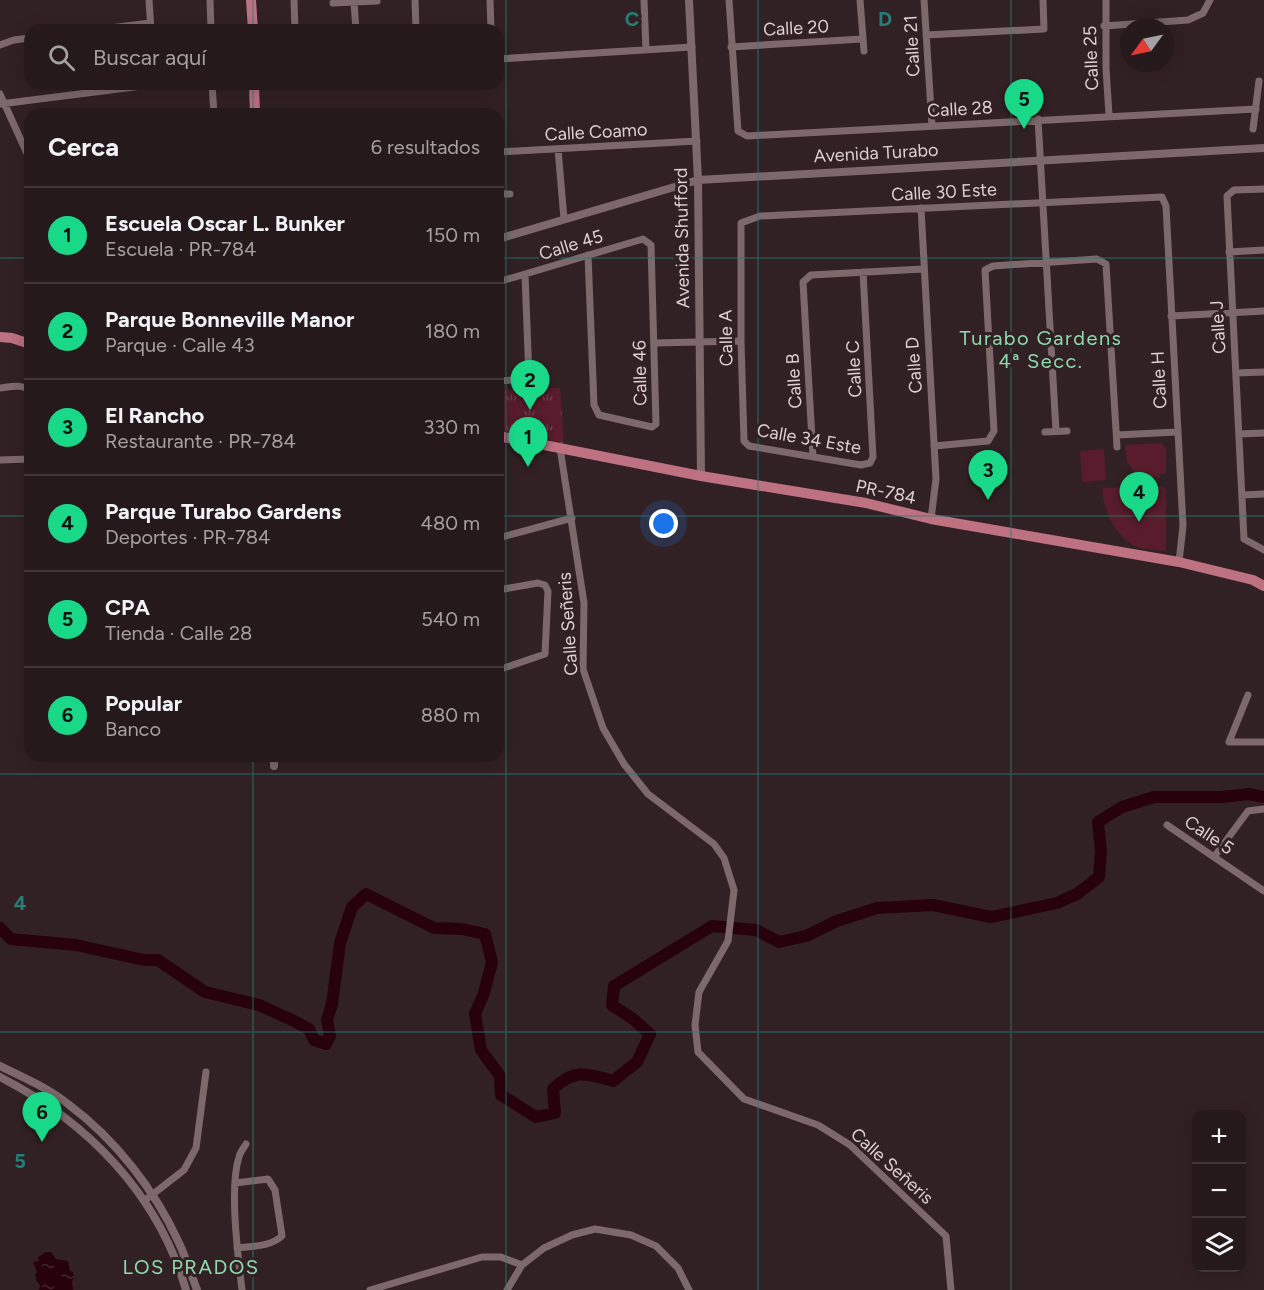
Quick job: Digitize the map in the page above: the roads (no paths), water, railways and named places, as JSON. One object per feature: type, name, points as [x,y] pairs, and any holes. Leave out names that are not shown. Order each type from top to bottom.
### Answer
[{"type":"main road","points":[[252,0],[253,24]]},
{"type":"main road","points":[[254,90],[255,108]]},
{"type":"main road","points":[[0,337],[24,342]]},
{"type":"main road","name":"PR-784","points":[[504,437],[701,476],[866,503],[931,519],[1179,562],[1252,580],[1264,586]]},
{"type":"street","points":[[149,0],[150,24]]},
{"type":"street","points":[[210,0],[211,24]]},
{"type":"street","points":[[294,0],[295,24]]},
{"type":"street","points":[[415,0],[416,24]]},
{"type":"street","points":[[490,0],[491,24]]},
{"type":"street","points":[[644,0],[646,50]]},
{"type":"street","name":"Avenida Shufford","points":[[689,0],[698,180],[701,476]]},
{"type":"street","points":[[729,0],[731,47]]},
{"type":"street","points":[[860,0],[864,51]]},
{"type":"street","name":"Calle 21","points":[[924,0],[932,126]]},
{"type":"street","name":"Calle 25","points":[[1106,0],[1104,26],[1109,116]]},
{"type":"street","points":[[1104,26],[1188,20],[1203,13],[1210,0]]},
{"type":"street","points":[[333,3],[377,1]]},
{"type":"street","points":[[354,2],[356,24]]},
{"type":"street","points":[[926,35],[1044,29],[1043,4]]},
{"type":"street","points":[[0,45],[24,39]]},
{"type":"street","name":"Calle 20","points":[[731,47],[862,39]]},
{"type":"street","points":[[504,59],[692,47]]},
{"type":"street","name":"Calle 28","points":[[731,47],[738,131],[747,136],[1256,109]]},
{"type":"street","points":[[1253,129],[1259,81]]},
{"type":"street","points":[[2,103],[109,90]]},
{"type":"street","points":[[212,90],[214,108]]},
{"type":"street","points":[[0,94],[2,103],[24,148]]},
{"type":"street","points":[[1038,119],[1056,431]]},
{"type":"street","name":"Calle Coamo","points":[[504,152],[697,141]]},
{"type":"street","name":"Avenida Turabo","points":[[504,237],[698,180],[1264,147]]},
{"type":"street","points":[[558,149],[564,219]]},
{"type":"street","name":"Calle J","points":[[1264,189],[1234,190],[1227,196],[1244,539],[1264,550]]},
{"type":"street","points":[[504,194],[510,194]]},
{"type":"street","name":"Calle 30 Este","points":[[741,235],[741,223],[760,216],[1162,197]]},
{"type":"street","name":"Calle H","points":[[1162,197],[1166,206],[1183,526],[1179,562]]},
{"type":"street","name":"Calle D","points":[[921,208],[936,479],[931,519]]},
{"type":"street","name":"Calle A","points":[[741,235],[744,441]]},
{"type":"street","name":"Calle 45","points":[[504,280],[643,239],[651,245]]},
{"type":"street","name":"Calle 46","points":[[588,255],[594,405],[599,416],[652,427],[656,424],[651,245]]},
{"type":"street","points":[[1229,252],[1264,250]]},
{"type":"street","points":[[934,446],[988,441],[994,431],[985,270],[993,266],[1097,259],[1106,264],[1117,447]]},
{"type":"street","points":[[864,272],[923,269]]},
{"type":"street","name":"Calle B","points":[[813,457],[803,282],[811,275],[864,272]]},
{"type":"street","name":"Calle C","points":[[864,272],[873,457],[870,463]]},
{"type":"street","points":[[504,381],[528,379],[529,349],[525,274]]},
{"type":"street","points":[[1171,316],[1264,311]]},
{"type":"street","points":[[655,343],[741,341]]},
{"type":"street","points":[[1236,373],[1264,372]]},
{"type":"street","points":[[0,388],[24,387]]},
{"type":"street","points":[[1045,432],[1067,431]]},
{"type":"street","points":[[1117,435],[1177,432]]},
{"type":"street","points":[[1239,434],[1264,433]]},
{"type":"street","name":"Calle 34 Este","points":[[744,441],[749,446],[861,465],[870,463]]},
{"type":"street","name":"Calle Señeris","points":[[561,448],[584,603],[583,669],[603,728],[624,764],[648,794],[714,844],[724,858],[734,890],[733,915],[728,941],[699,992],[695,1025],[698,1052],[744,1099],[818,1125],[858,1152],[946,1236],[951,1290]]},
{"type":"street","points":[[0,460],[24,459]]},
{"type":"street","points":[[1242,495],[1264,494]]},
{"type":"street","points":[[504,536],[572,518]]},
{"type":"street","points":[[504,589],[538,583],[545,585],[548,591],[545,654],[504,668]]},
{"type":"street","points":[[1248,695],[1229,742],[1264,742]]},
{"type":"street","points":[[1214,857],[1248,810],[1264,807]]},
{"type":"street","name":"Calle 5","points":[[1167,825],[1264,891]]},
{"type":"street","points":[[0,1066],[66,1102],[90,1121],[113,1145],[152,1194],[179,1243],[197,1290]]},
{"type":"street","points":[[144,1201],[183,1170],[196,1148],[206,1072]]},
{"type":"street","points":[[0,1077],[50,1106],[101,1147],[156,1219],[186,1290]]},
{"type":"street","points":[[242,1290],[237,1248],[235,1183],[239,1156],[246,1144]]},
{"type":"street","points":[[235,1183],[268,1179],[275,1190],[282,1236],[264,1245],[237,1248]]},
{"type":"street","points":[[507,1290],[522,1265],[544,1248],[572,1235],[595,1229],[631,1235],[656,1246],[678,1268],[689,1290]]},
{"type":"street","points":[[373,1290],[482,1257],[501,1257],[522,1265]]},
{"type":"water","points":[[51,1252],[56,1259],[68,1261],[74,1277],[73,1290],[39,1290],[40,1285],[37,1282],[35,1275],[37,1272],[33,1262],[39,1261],[38,1257]]},
{"type":"waterway","points":[[0,928],[11,939],[76,945],[144,960],[158,960],[205,992],[259,1005],[309,1029],[314,1040],[326,1044],[330,1036],[327,1020],[332,1004],[340,943],[352,907],[366,894],[434,928],[462,929],[485,934],[492,962],[484,993],[475,1014],[481,1050],[500,1076],[501,1095],[536,1117],[555,1113],[553,1089],[568,1078],[582,1074],[613,1081],[637,1062],[650,1034],[612,1005],[614,986],[712,926],[756,930],[779,942],[806,936],[837,921],[877,908],[933,905],[991,917],[1057,903],[1077,894],[1099,877],[1101,851],[1098,822],[1122,807],[1154,797],[1221,797],[1249,794],[1264,797]]},
{"type":"place","name":"CPA","points":[[1024,129]]},
{"type":"place","name":"Parque Bonneville Manor","points":[[530,410]]},
{"type":"place","name":"Escuela Oscar L. Bunker","points":[[528,467]]},
{"type":"place","name":"El Rancho","points":[[988,500]]},
{"type":"place","name":"Parque Turabo Gardens","points":[[1139,522]]},
{"type":"place","name":"Popular","points":[[42,1142]]},
{"type":"district","name":"Turabo Gardens 4ª Secc.","points":[[1041,350]]},
{"type":"district","name":"LOS PRADOS","points":[[191,1267]]}]
